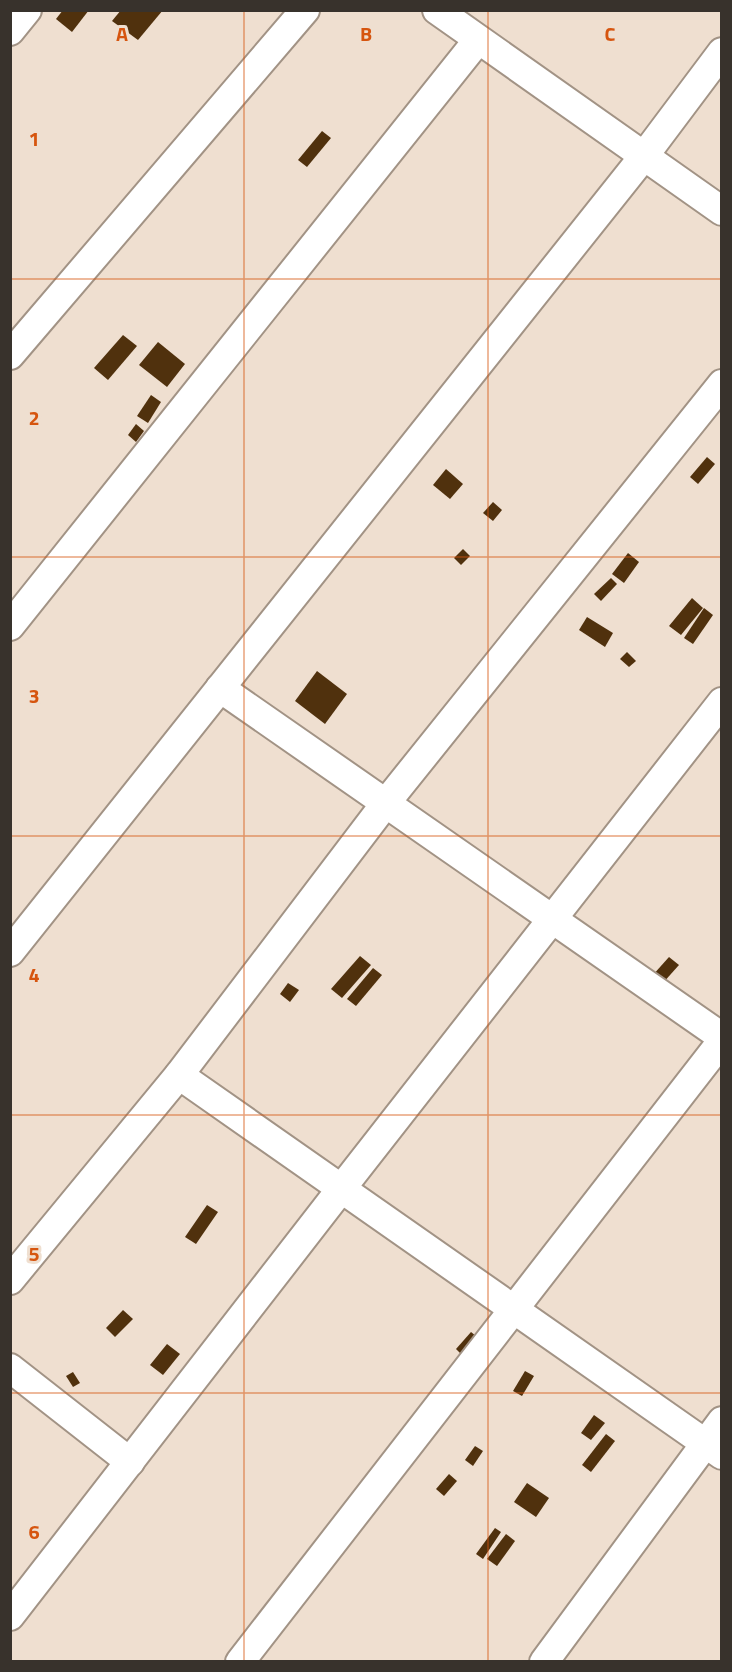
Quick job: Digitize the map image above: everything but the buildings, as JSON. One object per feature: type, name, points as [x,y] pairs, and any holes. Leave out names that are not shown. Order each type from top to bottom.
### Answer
[{"type":"street","points":[[10,32],[27,10]]},
{"type":"street","points":[[10,355],[305,10]]},
{"type":"street","points":[[437,10],[722,211]]},
{"type":"street","points":[[10,626],[478,40]]},
{"type":"street","points":[[10,952],[644,156],[722,52]]},
{"type":"street","points":[[10,1280],[178,1075],[385,804],[722,384]]},
{"type":"street","points":[[220,688],[722,1039],[240,1662]]},
{"type":"street","points":[[10,1616],[722,702]]},
{"type":"street","points":[[178,1075],[513,1309],[716,1440],[544,1662]]},
{"type":"street","points":[[10,1368],[130,1462]]}]
